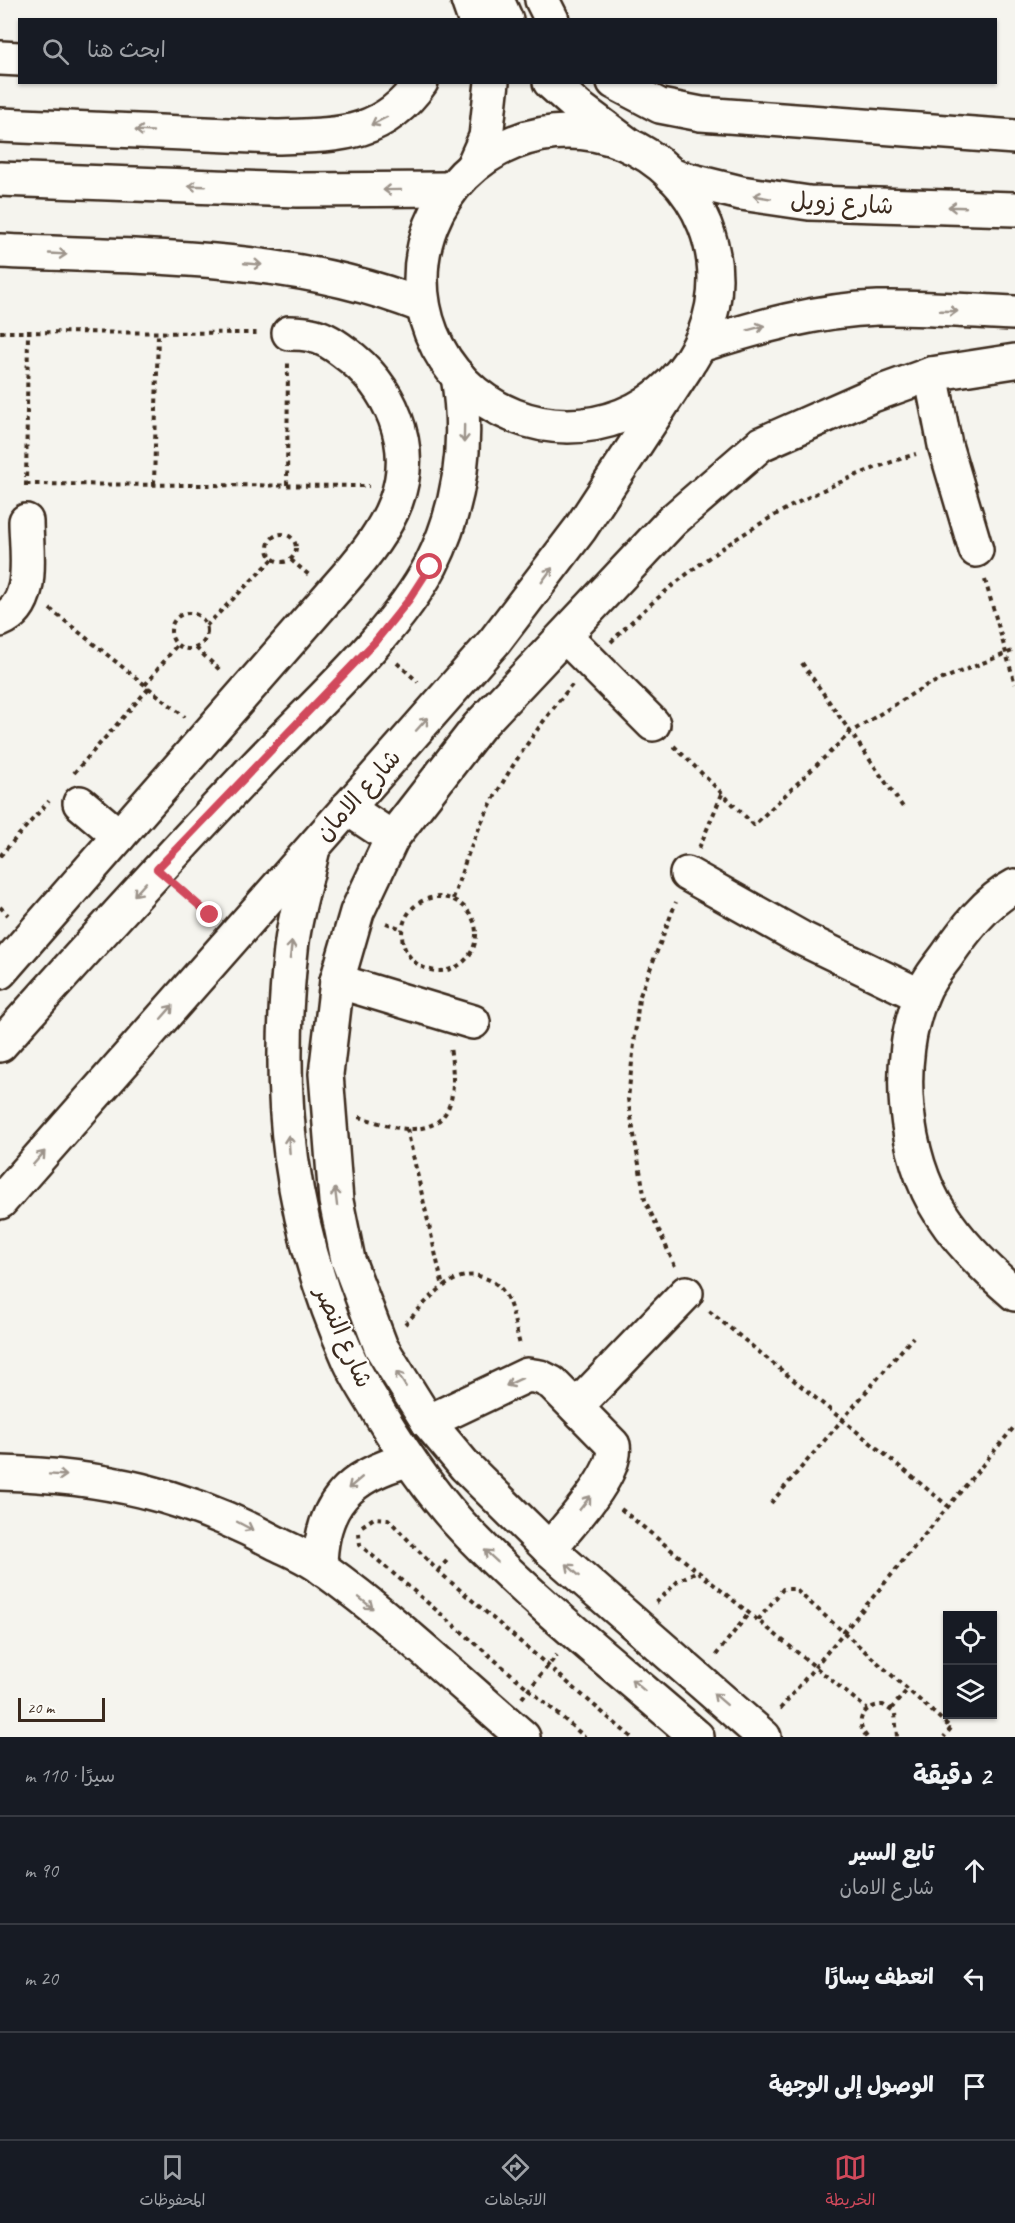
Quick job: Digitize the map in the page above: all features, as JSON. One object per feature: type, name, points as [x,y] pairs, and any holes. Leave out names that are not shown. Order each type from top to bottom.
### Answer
[{"type":"main road","points":[[450,18],[455,0]]},
{"type":"main road","points":[[468,0],[474,18]]},
{"type":"main road","points":[[497,0],[505,18]]},
{"type":"main road","points":[[542,0],[551,18]]},
{"type":"main road","points":[[0,58],[18,59]]},
{"type":"main road","points":[[0,125],[275,137],[321,136],[363,129],[383,120],[406,104],[420,84]]},
{"type":"main road","points":[[473,166],[486,137],[492,84]]},
{"type":"main road","points":[[552,84],[578,107],[630,146],[653,159],[689,196],[702,218],[710,243],[715,269],[712,303],[693,355],[665,390],[638,408],[608,421],[575,426],[542,423],[511,414],[482,398],[458,376],[442,354],[430,331],[423,306],[420,275],[424,244],[434,216],[450,189],[473,166],[513,142],[549,133],[577,132],[604,136],[630,146]]},
{"type":"main road","points":[[618,84],[660,106],[701,114],[1015,137]]},
{"type":"main road","name":"شارع زويل","points":[[672,176],[741,193],[809,203],[1015,209]]},
{"type":"main road","points":[[0,179],[307,190],[450,189]]},
{"type":"main road","points":[[0,251],[293,268],[382,289],[423,306]]},
{"type":"main road","points":[[693,355],[771,324],[842,311],[878,308],[1015,313]]},
{"type":"main road","points":[[0,972],[367,552],[384,527],[404,470],[403,446],[397,421],[387,398],[356,360],[335,345],[313,335],[288,333]]},
{"type":"main road","name":"شارع الامان","points":[[0,1202],[440,703],[539,586],[580,529],[693,355]]},
{"type":"main road","points":[[762,1735],[549,1549],[465,1466],[428,1422],[381,1347],[348,1260],[336,1201],[327,1110],[326,1074],[337,981],[357,912],[392,838],[479,726],[672,521],[761,444],[870,396],[931,374],[1015,361]]},
{"type":"main road","points":[[931,374],[945,445],[976,550]]},
{"type":"main road","points":[[0,1045],[157,869],[374,643],[408,601],[430,567],[446,531],[457,493],[464,453],[464,414],[458,376]]},
{"type":"main road","points":[[0,620],[15,610],[26,590],[26,522]]},
{"type":"main road","points":[[565,636],[653,724]]},
{"type":"main road","points":[[80,803],[119,836]]},
{"type":"main road","points":[[347,808],[392,838]]},
{"type":"main road","name":"شارع النصر","points":[[314,844],[291,947],[283,1052],[295,1190],[312,1263],[350,1361],[408,1460],[469,1534],[697,1737]]},
{"type":"main road","points":[[1015,886],[966,927],[921,996],[911,1033],[905,1095],[914,1156],[940,1213],[978,1262],[1015,1294]]},
{"type":"main road","points":[[682,887],[801,938],[921,996]]},
{"type":"main road","points":[[337,981],[460,1018]]},
{"type":"main road","points":[[576,1407],[686,1293]]},
{"type":"main road","points":[[428,1422],[527,1375],[540,1377],[552,1383],[613,1445],[615,1454],[612,1464],[596,1489],[549,1549]]},
{"type":"main road","points":[[320,1566],[320,1543],[328,1516],[343,1493],[364,1476],[408,1460]]},
{"type":"main road","points":[[0,1473],[61,1475],[147,1490],[231,1518],[320,1566],[514,1729]]},
{"type":"path","points":[[0,332],[288,333],[287,485]]},
{"type":"path","points":[[26,522],[28,333]]},
{"type":"path","points":[[154,484],[158,334]]},
{"type":"path","points":[[453,899],[473,841],[497,794],[550,713],[591,662],[667,589],[753,528],[847,479],[945,445]]},
{"type":"path","points":[[26,484],[400,486]]},
{"type":"path","points":[[282,533],[290,535],[295,540],[296,554],[285,562],[273,559],[268,553],[270,539],[282,533]]},
{"type":"path","points":[[976,550],[1015,684]]},
{"type":"path","points":[[206,626],[196,615],[182,615],[176,619],[170,632],[177,645],[189,650],[196,648],[205,639],[206,626],[273,559]]},
{"type":"path","points":[[26,590],[206,734]]},
{"type":"path","points":[[374,643],[440,703]]},
{"type":"path","points":[[145,685],[177,645]]},
{"type":"path","points":[[653,724],[754,825],[850,732],[925,686],[1015,650]]},
{"type":"path","points":[[802,663],[905,810]]},
{"type":"path","points":[[157,869],[234,936]]},
{"type":"path","points":[[682,887],[639,998],[628,1099],[645,1200],[686,1293],[948,1506]]},
{"type":"path","points":[[436,897],[453,899],[466,908],[475,923],[476,939],[470,955],[458,966],[442,971],[426,969],[412,960],[404,945],[402,929],[408,913],[420,902],[436,897]]},
{"type":"path","points":[[327,1110],[407,1129],[422,1128],[435,1122],[446,1112],[453,1099],[460,1018]]},
{"type":"path","points":[[407,1129],[443,1287]]},
{"type":"path","points":[[381,1347],[453,1279],[467,1275],[480,1276],[493,1281],[503,1290],[509,1302],[527,1375]]},
{"type":"path","points":[[771,1503],[913,1337]]},
{"type":"path","points":[[762,1735],[814,1666],[1015,1427]]},
{"type":"path","points":[[596,1489],[867,1709]]},
{"type":"path","points":[[585,1737],[360,1545],[359,1532],[362,1526],[374,1518],[388,1519],[438,1571],[631,1737]]},
{"type":"path","points":[[643,1633],[648,1615],[660,1596],[678,1581],[697,1571]]},
{"type":"path","points":[[758,1620],[783,1589],[789,1587],[951,1728],[944,1737]]},
{"type":"path","points":[[697,1679],[749,1613]]},
{"type":"path","points":[[514,1729],[529,1689],[576,1631]]},
{"type":"path","points":[[891,1709],[908,1689]]},
{"type":"path","points":[[867,1709],[883,1705],[891,1709],[897,1719],[897,1737]]},
{"type":"path","points":[[867,1709],[860,1724],[867,1737]]},
{"type":"path","points":[[892,1737],[896,1731]]},
{"type":"route","points":[[210,915],[157,869],[374,643],[408,601],[430,567]]}]
